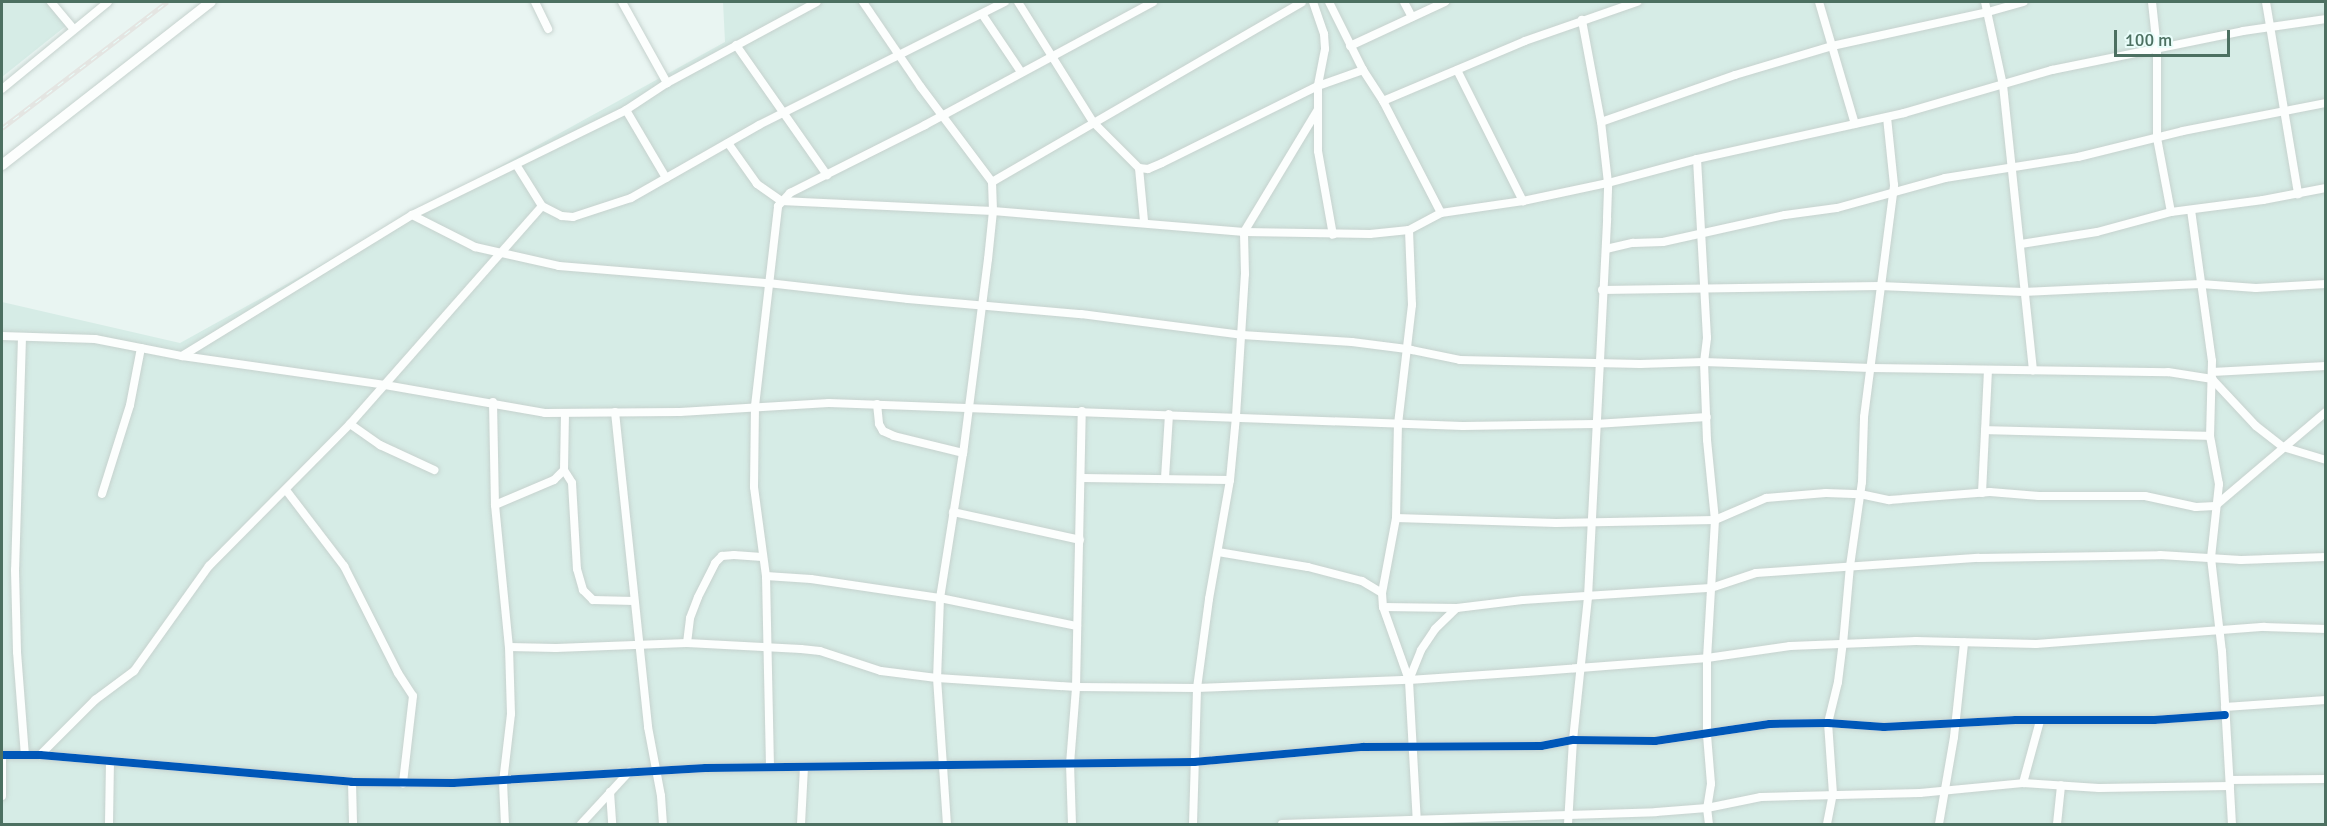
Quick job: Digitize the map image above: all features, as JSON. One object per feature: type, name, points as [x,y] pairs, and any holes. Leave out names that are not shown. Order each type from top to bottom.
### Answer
[{"type":"street","points":[[51,2],[74,29]]},
{"type":"street","points":[[2,89],[108,2]]},
{"type":"street","points":[[2,165],[211,2]]},
{"type":"street","points":[[535,2],[548,29]]},
{"type":"street","points":[[622,2],[667,83]]},
{"type":"street","points":[[182,356],[412,215],[517,166],[626,110],[667,83],[817,2]]},
{"type":"street","points":[[863,2],[900,57],[992,182],[993,211],[963,453],[940,598],[937,678],[947,825]]},
{"type":"street","points":[[517,166],[542,206],[562,216],[573,217],[631,198],[784,113],[900,57],[1005,2]]},
{"type":"street","points":[[1018,2],[1093,122],[1138,168],[1144,221]]},
{"type":"street","points":[[770,767],[770,648],[766,576],[754,487],[755,406],[776,213],[781,201],[790,193],[943,115],[1153,2]]},
{"type":"street","points":[[992,182],[1302,2]]},
{"type":"street","points":[[1313,2],[1324,34],[1325,49],[1318,86],[1318,151],[1333,235]]},
{"type":"street","points":[[1329,2],[1350,46],[1383,101],[1441,213]]},
{"type":"street","points":[[1404,2],[1412,17]]},
{"type":"street","points":[[1350,46],[1445,2]]},
{"type":"street","points":[[1383,101],[1582,20],[1637,2]]},
{"type":"street","points":[[1819,2],[1855,124]]},
{"type":"street","points":[[1985,2],[2003,85],[2033,370]]},
{"type":"street","points":[[1601,122],[1735,75],[1832,46],[2024,2]]},
{"type":"street","points":[[2152,2],[2157,49],[2157,138],[2171,212]]},
{"type":"street","points":[[2266,2],[2298,194]]},
{"type":"street","points":[[982,14],[1021,72]]},
{"type":"street","points":[[728,143],[757,184],[781,201],[1144,221],[1244,232],[1333,235],[1409,230],[1441,213],[1523,201],[1608,183],[1697,159],[1887,117],[2052,70],[2270,27],[2325,19]]},
{"type":"street","points":[[1569,820],[1574,740],[1583,667],[1588,597],[1608,183],[1601,122],[1582,20]]},
{"type":"street","points":[[736,45],[827,175]]},
{"type":"street","points":[[1457,69],[1523,201]]},
{"type":"street","points":[[1138,168],[1148,169],[1162,163],[1318,86],[1363,70]]},
{"type":"street","points":[[1606,249],[1633,243],[1663,242],[1702,232],[1837,208],[1945,178],[2011,169],[2325,103]]},
{"type":"street","points":[[626,110],[666,178]]},
{"type":"street","points":[[1193,825],[1197,688],[1209,599],[1230,480],[1236,416],[1245,274],[1244,232],[1317,111]]},
{"type":"street","points":[[1827,825],[1833,794],[1828,723],[1838,681],[1843,644],[1850,566],[1860,494],[1864,417],[1893,194],[1894,177],[1887,117]]},
{"type":"street","points":[[1697,159],[1707,338],[1704,362],[1715,520],[1707,658],[1707,735],[1711,784],[1707,808],[1709,825]]},
{"type":"street","points":[[2020,244],[2097,232],[2171,212],[2325,188]]},
{"type":"street","points":[[40,756],[95,700],[134,671],[209,566],[350,424],[542,206]]},
{"type":"street","points":[[2191,210],[2212,376],[2210,436],[2218,484],[2211,558],[2225,711],[2232,825]]},
{"type":"street","points":[[412,215],[475,248],[576,268],[768,283],[1082,314],[1242,335],[1407,349],[1460,360],[1704,362],[1871,368],[2168,372],[2212,376],[2325,366]]},
{"type":"street","points":[[1409,230],[1412,305],[1398,424],[1396,518],[1382,593],[1383,607],[1409,680],[1415,746],[1417,823]]},
{"type":"street","points":[[1602,290],[1880,285],[2023,292],[2201,284],[2256,288],[2325,284]]},
{"type":"street","points":[[2,336],[95,339],[182,356],[385,385],[493,402],[545,413],[565,414],[669,412],[829,403],[968,406],[1463,426],[1595,424],[1707,417]]},
{"type":"street","points":[[22,337],[15,570],[17,651],[25,756]]},
{"type":"street","points":[[102,494],[130,405],[141,348]]},
{"type":"street","points":[[1982,493],[1988,370]]},
{"type":"street","points":[[2212,376],[2256,426],[2283,447],[2325,460]]},
{"type":"street","points":[[493,402],[495,505],[509,647],[511,714],[503,782],[505,825]]},
{"type":"street","points":[[877,404],[879,424],[883,430],[894,436],[963,453]]},
{"type":"street","points":[[1072,825],[1070,764],[1076,687],[1082,411]]},
{"type":"street","points":[[615,412],[634,601],[642,644],[648,727],[657,772],[663,825]]},
{"type":"street","points":[[1396,518],[1592,523],[1715,520],[1766,498],[1826,493],[1860,494],[1889,500],[1982,493],[2151,496],[2196,507],[2215,506],[2325,412]]},
{"type":"street","points":[[565,414],[564,470],[572,483],[577,569],[583,590],[593,600],[634,601]]},
{"type":"street","points":[[1165,478],[1168,414]]},
{"type":"street","points":[[350,424],[380,445],[434,470]]},
{"type":"street","points":[[1985,430],[2210,436]]},
{"type":"street","points":[[495,505],[554,480],[564,470]]},
{"type":"street","points":[[1082,478],[1230,480]]},
{"type":"street","points":[[286,490],[344,566],[398,673],[413,696],[403,783]]},
{"type":"street","points":[[952,512],[1080,540]]},
{"type":"street","points":[[1218,552],[1319,570],[1362,581],[1382,593]]},
{"type":"street","points":[[1383,607],[1457,608],[1514,601],[1711,588],[1756,573],[1988,558],[2160,555],[2241,560],[2325,557]]},
{"type":"street","points":[[687,643],[698,597],[715,563],[722,556],[762,557]]},
{"type":"street","points":[[766,576],[811,579],[940,598],[1077,626]]},
{"type":"street","points":[[1409,680],[1421,650],[1435,629],[1457,608]]},
{"type":"street","points":[[509,647],[556,648],[687,643],[820,651],[880,670],[937,678],[1076,687],[1197,688],[1409,680],[1707,658],[1790,646],[1916,641],[2036,644],[2264,627],[2325,629]]},
{"type":"street","points":[[1939,825],[1956,723],[1964,643]]},
{"type":"street","points":[[2,796],[2,755],[110,761],[352,782],[503,782],[628,771],[942,764],[1194,762],[1288,751],[1415,746],[1541,746],[1574,740],[1655,741],[1770,724],[1828,723],[1873,727],[1956,723],[2154,720],[2325,700]]},
{"type":"street","points":[[2023,783],[2040,721]]},
{"type":"street","points":[[109,825],[110,761]]},
{"type":"street","points":[[801,825],[804,767]]},
{"type":"street","points":[[580,825],[628,771]]},
{"type":"street","points":[[1282,825],[1569,820],[1707,808],[1761,797],[1945,791],[2023,783],[2098,788],[2325,779]]},
{"type":"street","points":[[352,782],[353,825]]},
{"type":"street","points":[[2057,825],[2061,785]]},
{"type":"street","points":[[610,792],[612,825]]},
{"type":"shaded area","points":[[2,2],[47,2],[67,25],[2,77]]},
{"type":"shaded area","points":[[723,2],[2325,2],[2325,824],[2,824],[2,302],[180,343],[725,42]]},
{"type":"railway","points":[[2,128],[167,2]]},
{"type":"cycle path","points":[[2,755],[40,755],[352,782],[453,783],[706,768],[1194,762],[1363,747],[1541,746],[1573,740],[1655,741],[1770,724],[1828,723],[1884,727],[2016,720],[2154,720],[2225,715]]}]
